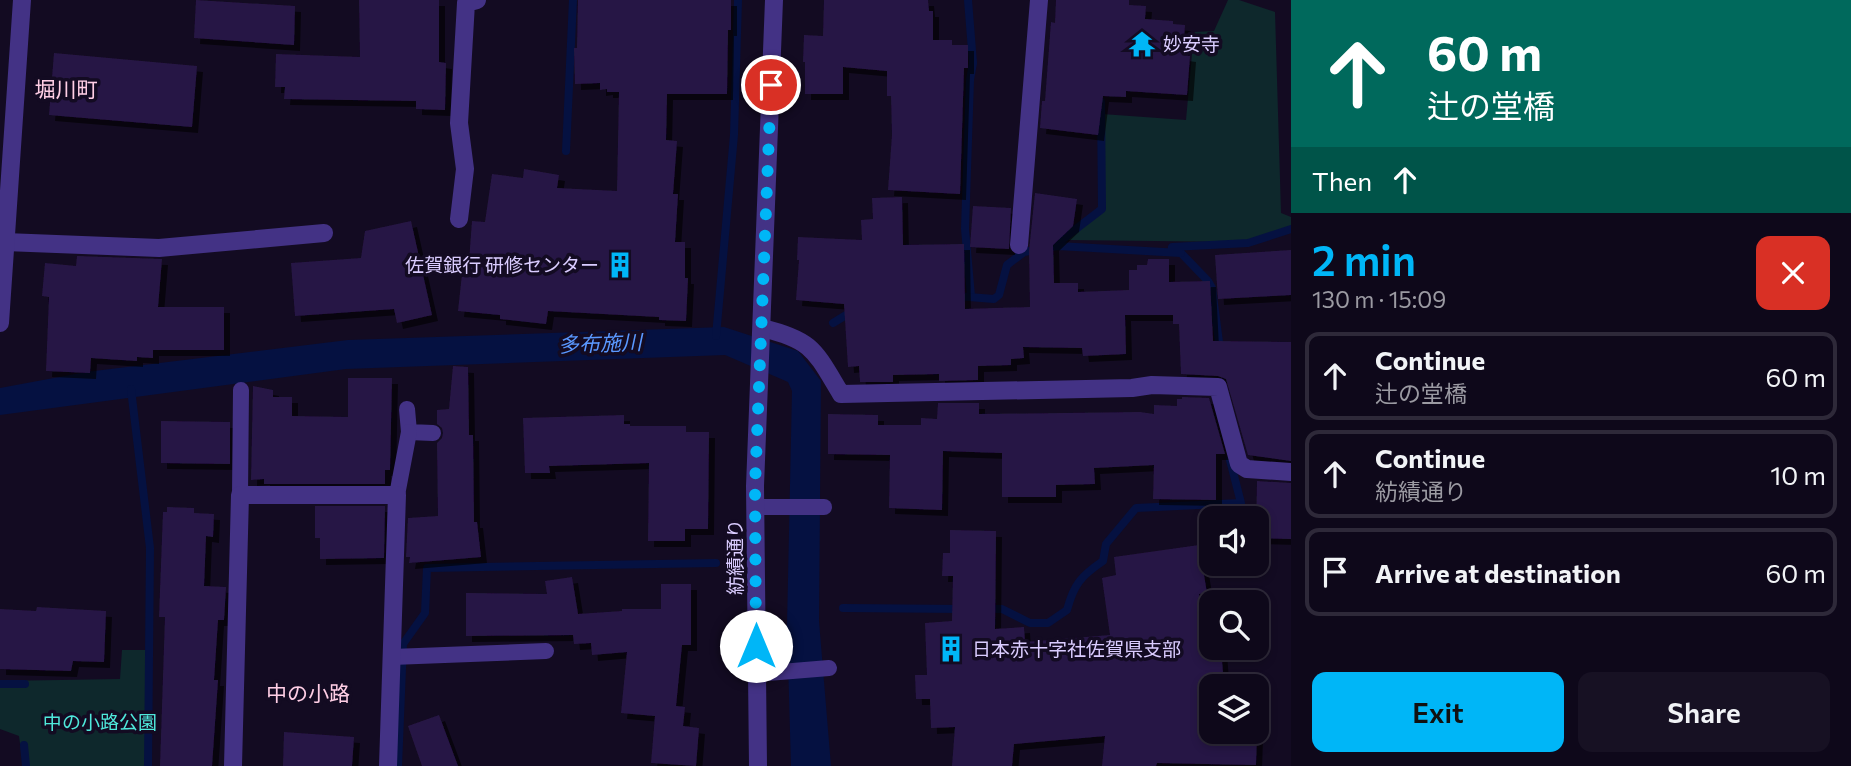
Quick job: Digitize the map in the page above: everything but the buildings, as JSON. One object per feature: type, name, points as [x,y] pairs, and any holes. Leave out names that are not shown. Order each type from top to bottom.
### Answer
[{"type":"street","points":[[0,312],[5,242],[5,164],[22,0]]},
{"type":"street","points":[[459,219],[465,169],[459,123],[466,3],[477,0]]},
{"type":"street","points":[[774,0],[762,328],[785,333],[810,346],[841,394],[1132,388],[1152,385],[1219,387],[1239,464],[1247,470],[1291,472]]},
{"type":"street","points":[[1019,245],[1040,0]]},
{"type":"street","points":[[5,242],[159,248],[324,233]]},
{"type":"street","name":"紡績通り","points":[[758,766],[755,507],[762,328]]},
{"type":"street","points":[[233,766],[240,495],[397,495],[388,766]]},
{"type":"lane","points":[[240,495],[241,390]]},
{"type":"lane","points":[[397,495],[409,432],[407,409]]},
{"type":"lane","points":[[409,432],[433,433]]},
{"type":"lane","points":[[755,507],[824,507]]},
{"type":"lane","points":[[392,657],[546,651]]},
{"type":"lane","points":[[757,674],[828,668]]},
{"type":"green space","points":[[1228,0],[1239,0],[1275,12],[1281,213],[1291,217],[1291,230],[1240,242],[1067,240],[1104,210],[1102,114],[1186,120],[1194,32],[1214,31]]},
{"type":"green space","name":"中の小路公園","points":[[122,650],[152,650],[150,766],[23,766],[19,736],[0,729],[0,681],[120,679]]},
{"type":"water","name":"多布施川","points":[[724,327],[798,351],[821,381],[819,621],[831,766],[791,766],[787,626],[792,391],[788,382],[725,355],[346,369],[0,415],[0,388],[86,372],[348,340]]},
{"type":"waterway","points":[[566,151],[573,0]]},
{"type":"waterway","points":[[716,336],[734,135],[738,0]]},
{"type":"waterway","points":[[968,0],[973,63],[970,80],[965,229],[971,296]]},
{"type":"waterway","points":[[1058,246],[1059,242],[1102,209],[1101,102]]},
{"type":"waterway","points":[[956,296],[994,299],[999,295],[1007,265],[1024,252],[1058,246],[1181,253],[1172,247],[1248,243],[1291,229]]},
{"type":"waterway","points":[[1181,253],[1212,288],[1220,350]]},
{"type":"waterway","points":[[833,323],[851,312]]},
{"type":"waterway","points":[[131,389],[150,548],[148,766]]},
{"type":"waterway","points":[[986,609],[1002,609],[1030,623],[1048,623],[1067,610],[1079,581],[1103,561],[1106,544],[1136,508],[1241,503],[1230,460]]},
{"type":"waterway","points":[[398,766],[403,644],[425,613],[427,568],[716,563]]},
{"type":"waterway","points":[[843,608],[963,609]]},
{"type":"waterway","points":[[0,684],[25,684]]},
{"type":"waterway","points":[[24,745],[26,766]]},
{"type":"place","name":"妙安寺","points":[[1142,44]]},
{"type":"place","name":"佐賀銀行 研修センター","points":[[620,265]]},
{"type":"place","name":"日本赤十字社佐賀県支部","points":[[951,649]]},
{"type":"district","name":"堀川町","points":[[66,90]]},
{"type":"district","name":"中の小路","points":[[308,694]]},
{"type":"route","points":[[756,646],[755,486],[771,85]]}]
